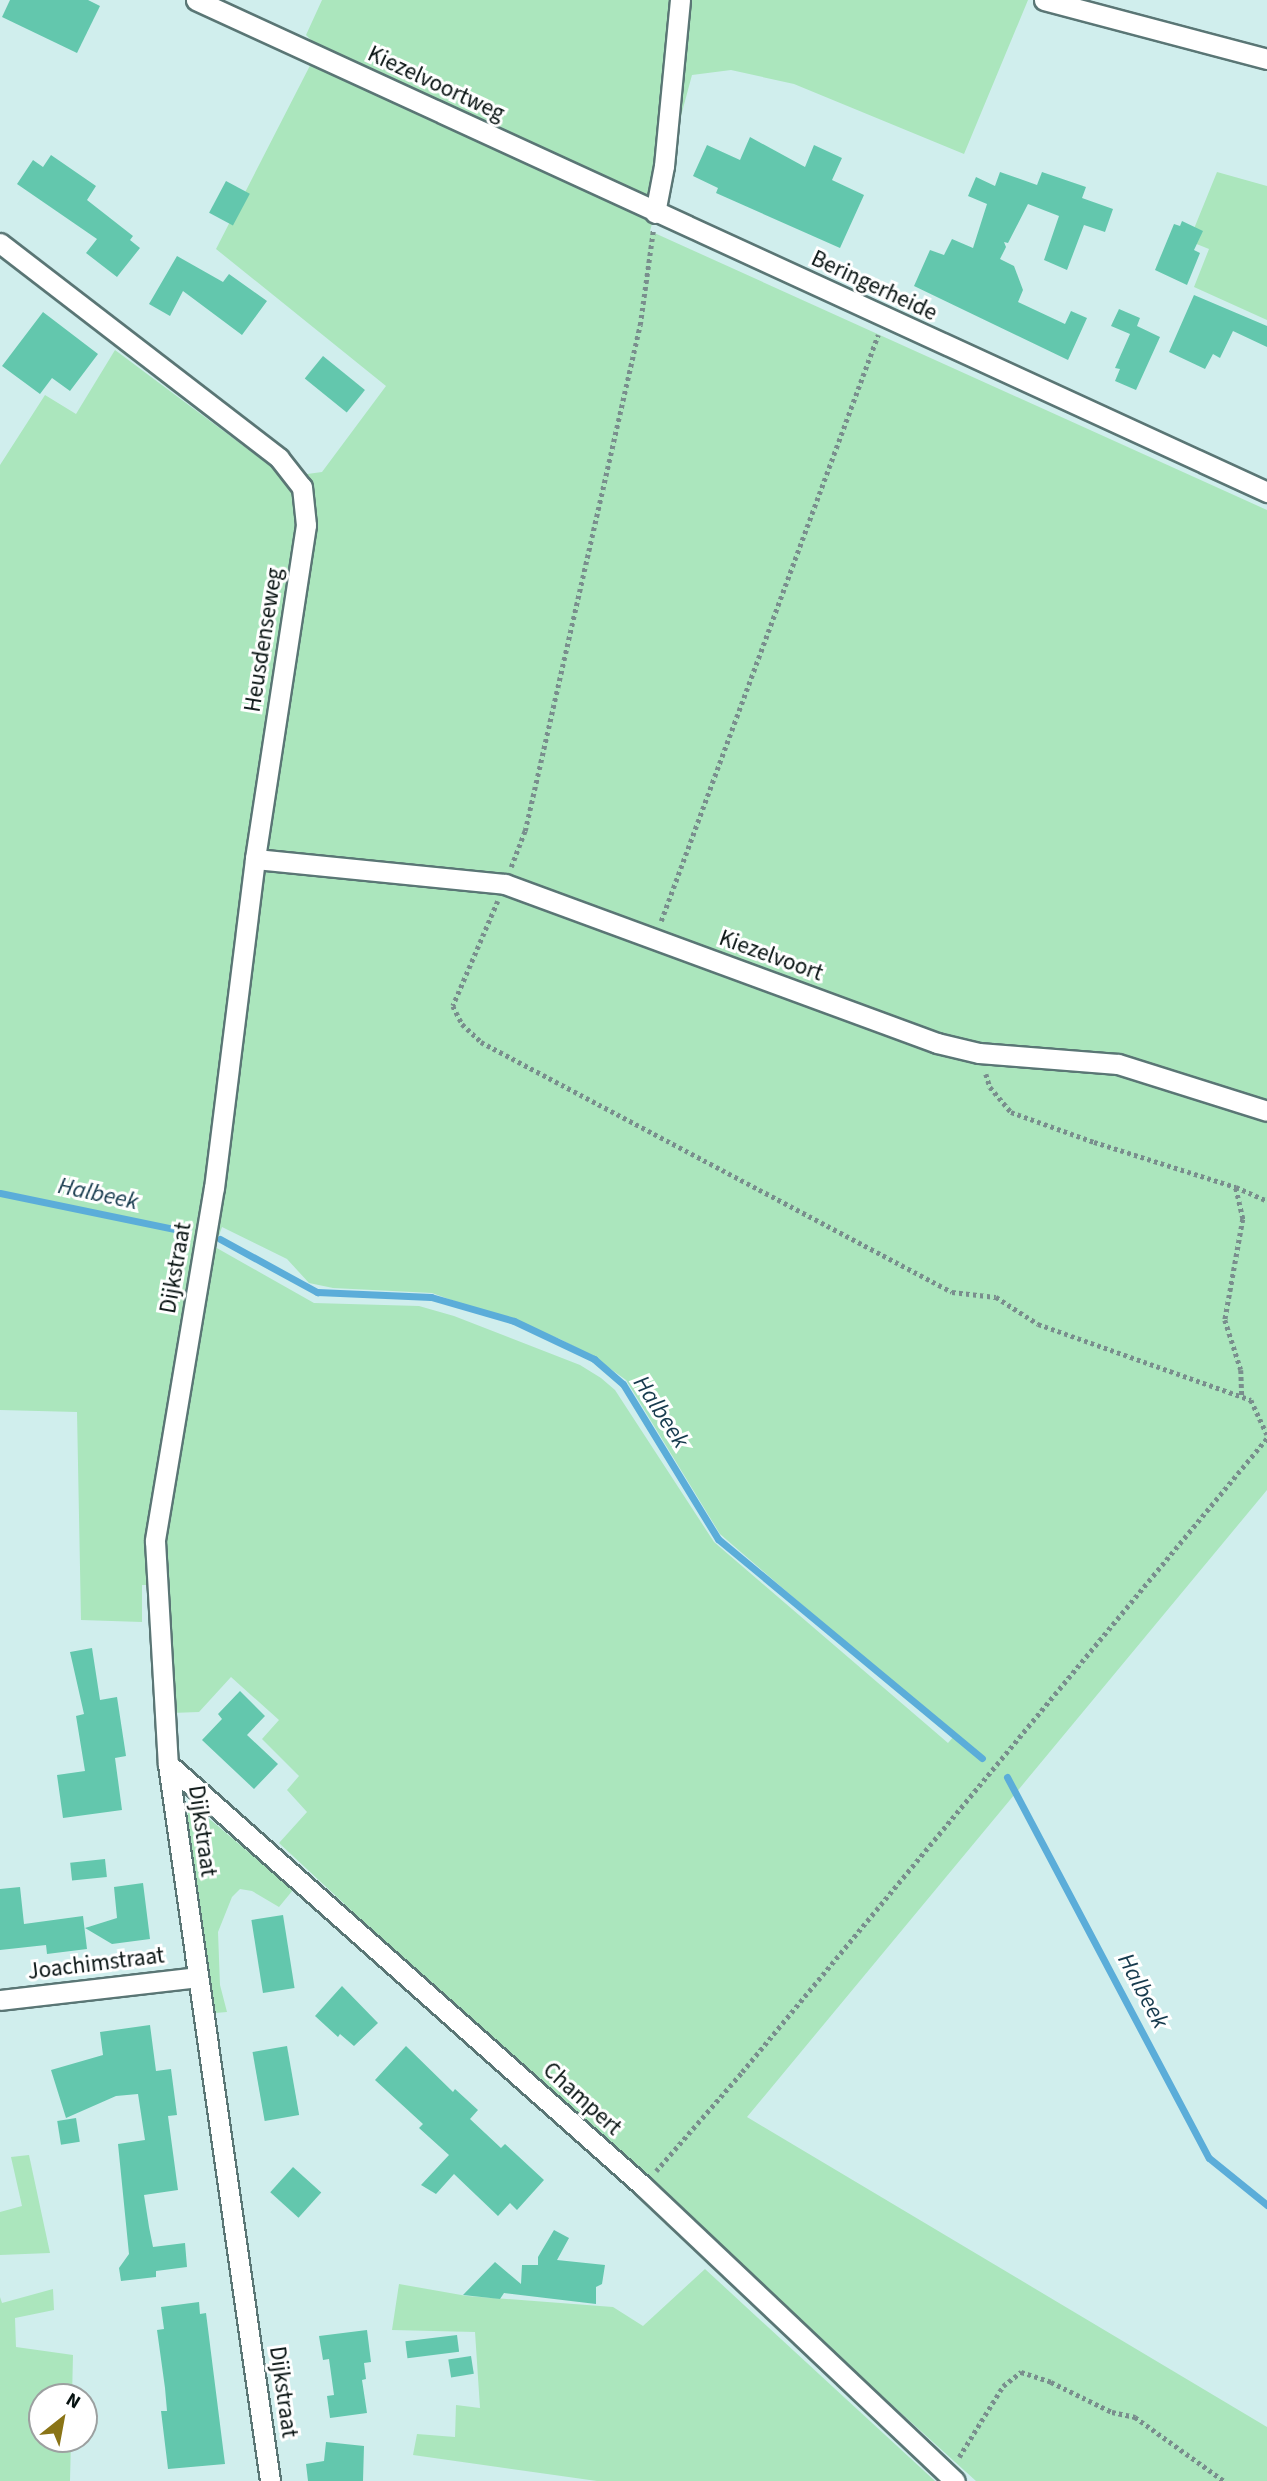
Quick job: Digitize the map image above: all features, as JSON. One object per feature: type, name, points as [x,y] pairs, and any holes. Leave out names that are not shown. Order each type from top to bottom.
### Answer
[{"type":"street","name":"Kiezelvoortweg","points":[[196,0],[655,212]]},
{"type":"street","points":[[655,212],[664,166],[680,0]]},
{"type":"street","points":[[1044,0],[1267,59]]},
{"type":"street","name":"Beringerheide","points":[[655,212],[1267,492]]},
{"type":"street","name":"Heusdenseweg","points":[[0,243],[279,458],[302,487],[306,525],[255,859],[214,1187]]},
{"type":"street","name":"Kiezelvoort","points":[[255,859],[505,884],[937,1043],[979,1053],[1118,1064],[1267,1111]]},
{"type":"street","name":"Dijkstraat","points":[[214,1187],[155,1541],[168,1764],[270,2481]]},
{"type":"street","name":"Champert","points":[[168,1764],[643,2186],[951,2478]]},
{"type":"street","name":"Joachimstraat","points":[[0,2000],[198,1977]]},
{"type":"path","points":[[643,2186],[751,2062],[1267,1436],[1251,1400],[1038,1324],[996,1297],[952,1292],[481,1042],[461,1024],[453,1006],[525,831],[640,325],[655,212]]},
{"type":"path","points":[[655,939],[884,318]]},
{"type":"path","points":[[979,1053],[990,1087],[1011,1112],[1094,1142],[1236,1187],[1267,1201]]},
{"type":"path","points":[[1236,1187],[1243,1219],[1225,1320],[1241,1370],[1242,1396]]},
{"type":"path","points":[[951,2478],[1003,2386],[1021,2372],[1051,2382],[1112,2412],[1135,2417],[1224,2481]]},
{"type":"green space","points":[[322,0],[1028,0],[964,154],[794,84],[731,70],[692,75],[650,231],[1267,510],[1267,1490],[747,2117],[1267,2427],[1267,2481],[976,2481],[543,2089],[279,1843],[307,1812],[287,1790],[299,1776],[262,1739],[279,1720],[231,1677],[199,1712],[171,1713],[168,1585],[142,1585],[142,1622],[81,1620],[77,1412],[0,1410],[0,465],[45,395],[76,414],[115,350],[285,477],[322,472],[386,386],[216,249],[319,48],[306,35]],"holes":[[[222,1227],[287,1259],[309,1283],[333,1288],[432,1293],[560,1339],[594,1357],[626,1380],[720,1534],[954,1736],[948,1743],[714,1542],[615,1390],[601,1378],[580,1365],[454,1316],[419,1306],[314,1303],[215,1247]]]},
{"type":"green space","points":[[1217,172],[1267,186],[1267,320],[1194,287],[1209,249],[1189,241]]},
{"type":"green space","points":[[197,1811],[293,1890],[279,1907],[252,1891],[240,1889],[232,1897],[218,1932],[220,1985],[227,2012],[215,2013],[186,1825],[188,1812]]},
{"type":"green space","points":[[29,2155],[50,2253],[0,2255],[0,2212],[22,2206],[11,2157]]},
{"type":"green space","points":[[705,2269],[935,2481],[597,2481],[413,2455],[417,2434],[455,2437],[456,2405],[480,2408],[475,2332],[392,2330],[399,2284],[467,2296],[613,2307],[643,2326]]},
{"type":"green space","points":[[53,2289],[54,2310],[15,2318],[16,2347],[73,2355],[72,2383],[28,2383],[28,2453],[71,2453],[70,2481],[0,2481],[0,2297],[2,2303]]},
{"type":"building","points":[[10,0],[88,0],[100,6],[77,53],[2,17]]},
{"type":"building","points":[[750,137],[805,167],[814,145],[842,158],[832,180],[864,195],[840,248],[716,193],[718,188],[693,176],[707,145],[740,160]]},
{"type":"building","points":[[51,155],[96,186],[87,200],[133,236],[130,240],[140,248],[117,277],[86,253],[97,239],[17,184],[33,160],[43,167]]},
{"type":"building","points":[[1000,172],[1037,185],[1042,172],[1086,187],[1082,198],[1113,209],[1105,232],[1084,225],[1067,270],[1044,260],[1059,216],[1028,204],[1008,243],[1004,242],[1006,247],[1000,259],[1014,266],[1023,290],[1018,302],[1065,324],[1071,311],[1087,318],[1068,360],[914,286],[930,250],[944,255],[952,239],[973,248],[987,204],[968,196],[976,177],[995,186]]},
{"type":"building","points":[[226,181],[250,194],[233,225],[209,213]]},
{"type":"building","points":[[1182,221],[1203,231],[1194,250],[1200,253],[1187,285],[1155,270],[1174,224],[1180,226]]},
{"type":"building","points":[[177,256],[223,282],[229,274],[267,301],[242,335],[183,291],[170,316],[149,304]]},
{"type":"building","points":[[1194,295],[1267,326],[1267,347],[1233,331],[1220,358],[1213,354],[1205,369],[1169,352]]},
{"type":"building","points":[[1119,309],[1140,318],[1137,326],[1160,337],[1136,390],[1115,381],[1120,369],[1115,368],[1130,334],[1111,326]]},
{"type":"building","points":[[43,312],[98,354],[70,391],[52,378],[40,394],[2,366]]},
{"type":"building","points":[[323,356],[365,390],[347,413],[305,379]]},
{"type":"building","points":[[92,1648],[100,1700],[117,1697],[126,1756],[115,1758],[122,1810],[63,1818],[57,1775],[85,1771],[76,1716],[84,1714],[70,1652]]},
{"type":"building","points":[[240,1691],[265,1716],[247,1735],[278,1764],[254,1789],[202,1740],[222,1719],[218,1714]]},
{"type":"building","points":[[105,1859],[107,1877],[72,1881],[70,1863]]},
{"type":"building","points":[[143,1883],[150,1939],[112,1944],[85,1928],[117,1918],[114,1887]]},
{"type":"building","points":[[20,1887],[24,1924],[83,1916],[87,1949],[47,1954],[46,1945],[0,1950],[0,1889]]},
{"type":"building","points":[[283,1915],[295,1988],[263,1993],[251,1920]]},
{"type":"building","points":[[342,1986],[378,2023],[354,2046],[340,2034],[338,2037],[315,2016]]},
{"type":"building","points":[[150,2025],[156,2071],[171,2069],[177,2115],[168,2116],[178,2190],[144,2195],[153,2247],[185,2243],[187,2267],[156,2271],[156,2277],[121,2281],[119,2268],[129,2254],[118,2144],[145,2140],[138,2094],[116,2096],[66,2118],[51,2070],[103,2055],[100,2032]]},
{"type":"building","points":[[287,2046],[299,2115],[265,2121],[253,2052]]},
{"type":"building","points":[[406,2046],[453,2092],[455,2089],[478,2110],[470,2119],[501,2148],[505,2144],[544,2180],[517,2210],[510,2203],[498,2216],[454,2174],[436,2194],[421,2185],[449,2155],[419,2128],[423,2124],[375,2080]]},
{"type":"building","points":[[76,2118],[80,2142],[61,2145],[57,2121]]},
{"type":"building","points":[[293,2167],[321,2192],[298,2218],[270,2192]]},
{"type":"building","points":[[554,2230],[569,2238],[557,2260],[605,2265],[602,2284],[596,2287],[596,2304],[504,2293],[500,2299],[463,2295],[495,2262],[521,2284],[522,2265],[538,2265],[538,2257]]},
{"type":"building","points":[[199,2302],[200,2314],[206,2313],[225,2464],[168,2469],[161,2411],[167,2411],[157,2330],[164,2329],[161,2307]]},
{"type":"building","points":[[367,2330],[371,2362],[364,2363],[366,2379],[362,2380],[367,2413],[330,2418],[327,2396],[334,2395],[329,2359],[323,2360],[319,2336]]},
{"type":"building","points":[[457,2335],[459,2352],[407,2358],[405,2341]]},
{"type":"building","points":[[471,2356],[474,2374],[451,2377],[448,2360]]},
{"type":"building","points":[[326,2442],[364,2446],[363,2481],[308,2481],[306,2464],[324,2461]]},
{"type":"waterway","name":"Halbeek","points":[[0,1193],[188,1232]]},
{"type":"waterway","name":"Halbeek","points":[[220,1239],[317,1292],[431,1297],[514,1321],[594,1359],[623,1384],[718,1539],[982,1758]]},
{"type":"waterway","name":"Halbeek","points":[[1007,1777],[1209,2158],[1267,2205]]}]
